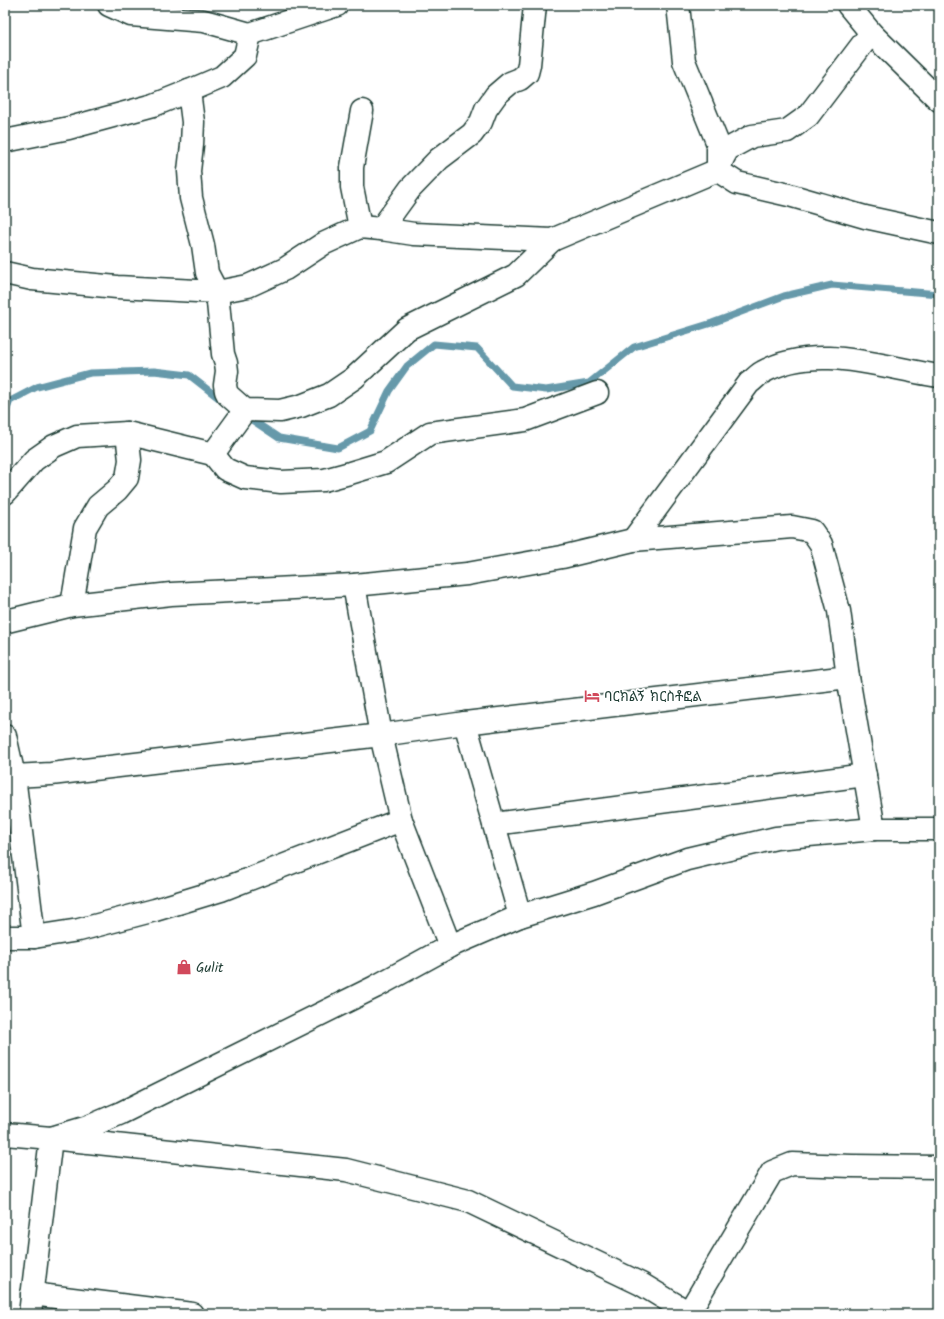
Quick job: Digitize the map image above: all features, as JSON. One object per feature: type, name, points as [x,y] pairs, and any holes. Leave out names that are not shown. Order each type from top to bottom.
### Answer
[{"type":"street","points":[[109,5],[131,15],[204,21],[250,34],[337,5]]},
{"type":"street","points":[[5,273],[32,279],[117,287],[217,292],[248,286],[284,269],[323,244],[370,228],[439,159],[472,134],[481,122],[486,109],[496,95],[510,83],[520,79],[526,73],[529,64],[535,5]]},
{"type":"street","points":[[678,5],[684,61],[718,144],[718,170]]},
{"type":"street","points":[[848,5],[871,33],[939,100]]},
{"type":"street","points":[[189,91],[193,122],[189,171],[191,198],[203,245],[207,273],[217,292],[223,354],[227,371],[225,386],[226,391],[228,395],[245,410],[280,411],[301,406],[329,395],[354,378],[407,329],[516,274],[552,240],[718,170],[728,149],[752,136],[787,131],[808,116],[871,33]]},
{"type":"street","points":[[5,141],[69,128],[154,105],[222,77],[245,56],[250,34]]},
{"type":"street","points":[[362,111],[352,167],[352,187],[370,228]]},
{"type":"street","points":[[718,170],[737,183],[865,217],[939,233]]},
{"type":"street","points":[[370,228],[414,234],[552,240]]},
{"type":"street","points":[[633,540],[749,384],[762,372],[789,361],[828,358],[882,365],[921,374],[939,376]]},
{"type":"street","points":[[5,493],[34,460],[54,446],[77,436],[127,433],[212,454],[225,469],[245,478],[281,482],[324,480],[386,462],[430,433],[525,420],[597,393]]},
{"type":"street","points":[[212,454],[245,410]]},
{"type":"street","points":[[72,605],[85,528],[98,506],[117,490],[127,478],[130,460],[127,433]]},
{"type":"street","points":[[5,622],[7,620],[72,605],[171,594],[354,585],[467,574],[562,557],[633,540],[792,527],[812,530],[821,544],[839,611],[848,677],[874,829]]},
{"type":"street","points":[[354,585],[381,735],[401,820],[450,946]]},
{"type":"street","points":[[14,776],[51,774],[381,735],[465,723],[848,677]]},
{"type":"street","points":[[465,723],[520,916]]},
{"type":"street","points":[[5,739],[14,776],[34,937]]},
{"type":"street","points":[[494,824],[865,775]]},
{"type":"street","points":[[5,937],[34,937],[79,930],[155,910],[221,890],[401,820]]},
{"type":"street","points":[[51,1138],[88,1127],[121,1113],[374,987],[450,946],[520,916],[594,892],[687,858],[776,838],[874,829],[939,829]]},
{"type":"street","points":[[5,1134],[346,1170],[468,1201],[641,1284],[688,1314],[772,1172],[792,1164],[939,1167]]},
{"type":"street","points":[[51,1138],[31,1304],[192,1314]]},
{"type":"waterway","points":[[246,416],[279,438],[338,448],[370,431],[389,391],[407,366],[434,344],[477,348],[512,386],[546,390],[589,383],[634,347],[712,323],[784,296],[832,285],[939,294]]},
{"type":"waterway","points":[[5,414],[10,401],[37,387],[90,373],[154,371],[189,375],[225,403]]},
{"type":"place","name":"ባርክልኝ ክርስቶፎል","points":[[592,696]]},
{"type":"place","name":"Gulit","points":[[184,967]]}]
